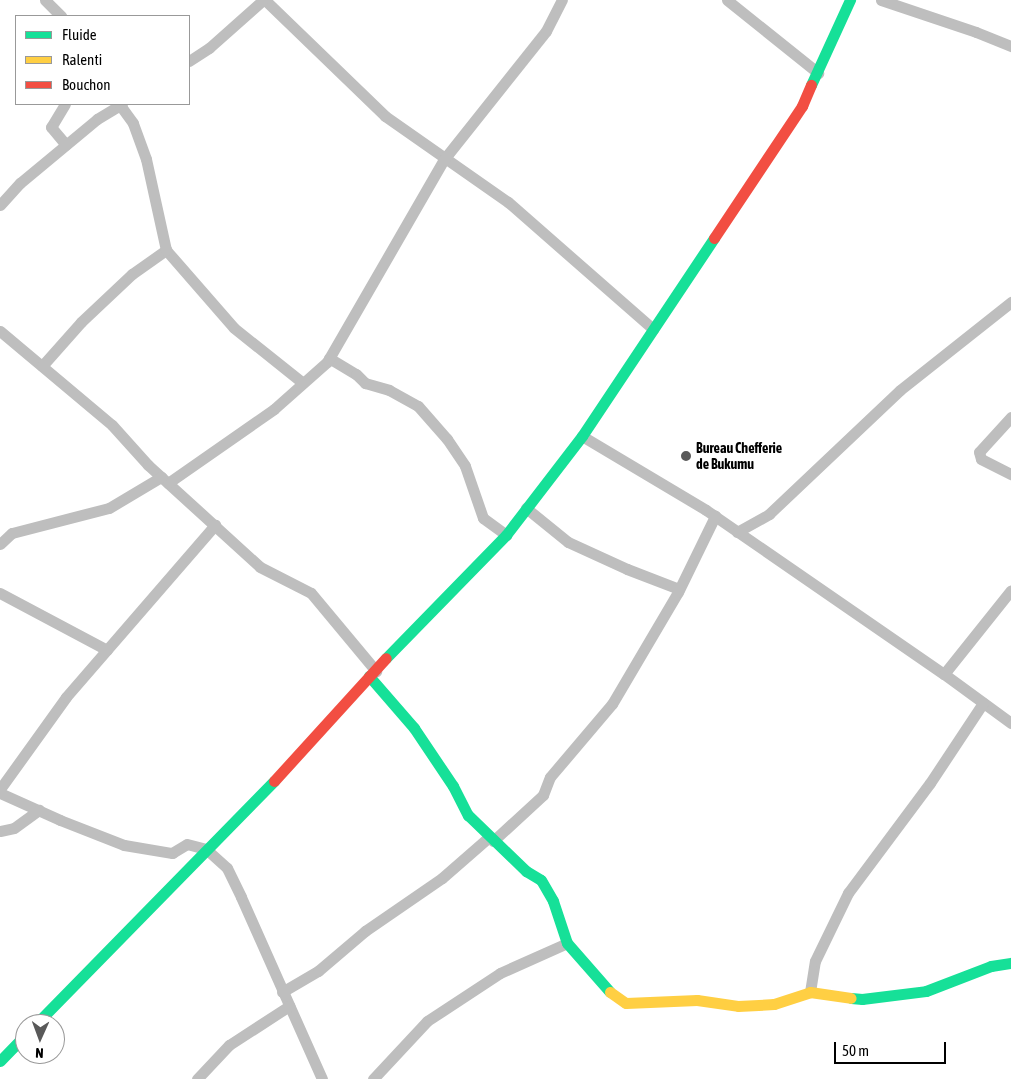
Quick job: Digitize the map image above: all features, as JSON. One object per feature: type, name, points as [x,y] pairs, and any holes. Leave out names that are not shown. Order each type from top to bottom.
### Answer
[{"type":"main road","points":[[46,1014],[206,848],[279,776],[372,674],[506,535],[582,436],[802,106],[850,0]]},
{"type":"main road","points":[[372,674],[414,728],[453,786],[468,815],[526,871],[541,880],[553,901],[567,943],[610,991],[626,1003],[697,1000],[738,1006],[774,1004],[810,992],[862,999],[926,991],[991,966],[1011,963]]},
{"type":"main road","points":[[0,1061],[15,1045]]},
{"type":"street","points":[[45,0],[60,15]]},
{"type":"street","points":[[0,543],[12,534],[109,508],[165,480],[274,409],[329,358],[445,158],[546,31],[562,0]]},
{"type":"street","points":[[727,0],[818,73]]},
{"type":"street","points":[[881,0],[976,32],[1011,46]]},
{"type":"street","points":[[190,60],[269,2],[385,116],[508,202],[654,329]]},
{"type":"street","points":[[64,105],[51,126],[66,145]]},
{"type":"street","points":[[0,205],[20,183],[97,119],[119,105]]},
{"type":"street","points":[[122,105],[133,124],[146,159],[166,250],[234,328],[303,383]]},
{"type":"street","points":[[42,366],[81,322],[132,274],[166,250]]},
{"type":"street","points":[[738,532],[769,514],[900,390],[1011,302]]},
{"type":"street","points":[[0,332],[112,425],[165,480],[260,567],[311,593],[372,674]]},
{"type":"street","points":[[329,358],[356,374],[364,382],[389,390],[418,406],[447,439],[465,466],[483,518],[506,535]]},
{"type":"street","points":[[1011,417],[978,452],[981,459],[1011,474]]},
{"type":"street","points":[[582,436],[715,516],[944,674],[1011,723]]},
{"type":"street","points":[[526,508],[568,542],[627,569],[679,589]]},
{"type":"street","points":[[282,992],[318,971],[364,931],[442,878],[543,795],[550,777],[612,704],[679,589],[715,516]]},
{"type":"street","points":[[215,525],[66,697],[0,791],[86,831],[124,845],[172,853],[187,844],[206,848],[226,868],[241,897],[322,1079]]},
{"type":"street","points":[[944,674],[1011,590]]},
{"type":"street","points":[[0,593],[107,650]]},
{"type":"street","points":[[810,992],[815,961],[848,893],[930,783],[983,703]]},
{"type":"street","points":[[0,831],[14,828],[39,810]]},
{"type":"street","points":[[373,1079],[427,1022],[500,973],[567,943]]},
{"type":"street","points":[[197,1079],[230,1045],[289,1006]]},
{"type":"traffic: fast","points":[[811,85],[850,0]]},
{"type":"traffic: fast","points":[[386,658],[506,535],[582,436],[714,238]]},
{"type":"traffic: fast","points":[[369,676],[414,728],[453,786],[468,815],[526,871],[541,880],[553,901],[567,943],[610,992]]},
{"type":"traffic: fast","points":[[46,1014],[274,781]]},
{"type":"traffic: fast","points":[[851,998],[862,999],[926,991],[991,966],[1011,963]]},
{"type":"traffic: fast","points":[[0,1061],[15,1045]]},
{"type":"traffic: slow","points":[[610,992],[626,1003],[697,1000],[738,1006],[774,1004],[810,992],[851,998]]},
{"type":"traffic: jam","points":[[714,238],[802,106],[811,85]]},
{"type":"traffic: jam","points":[[274,781],[386,658]]},
{"type":"place","name":"Bureau Chefferie de Bukumu","points":[[686,456]]}]
